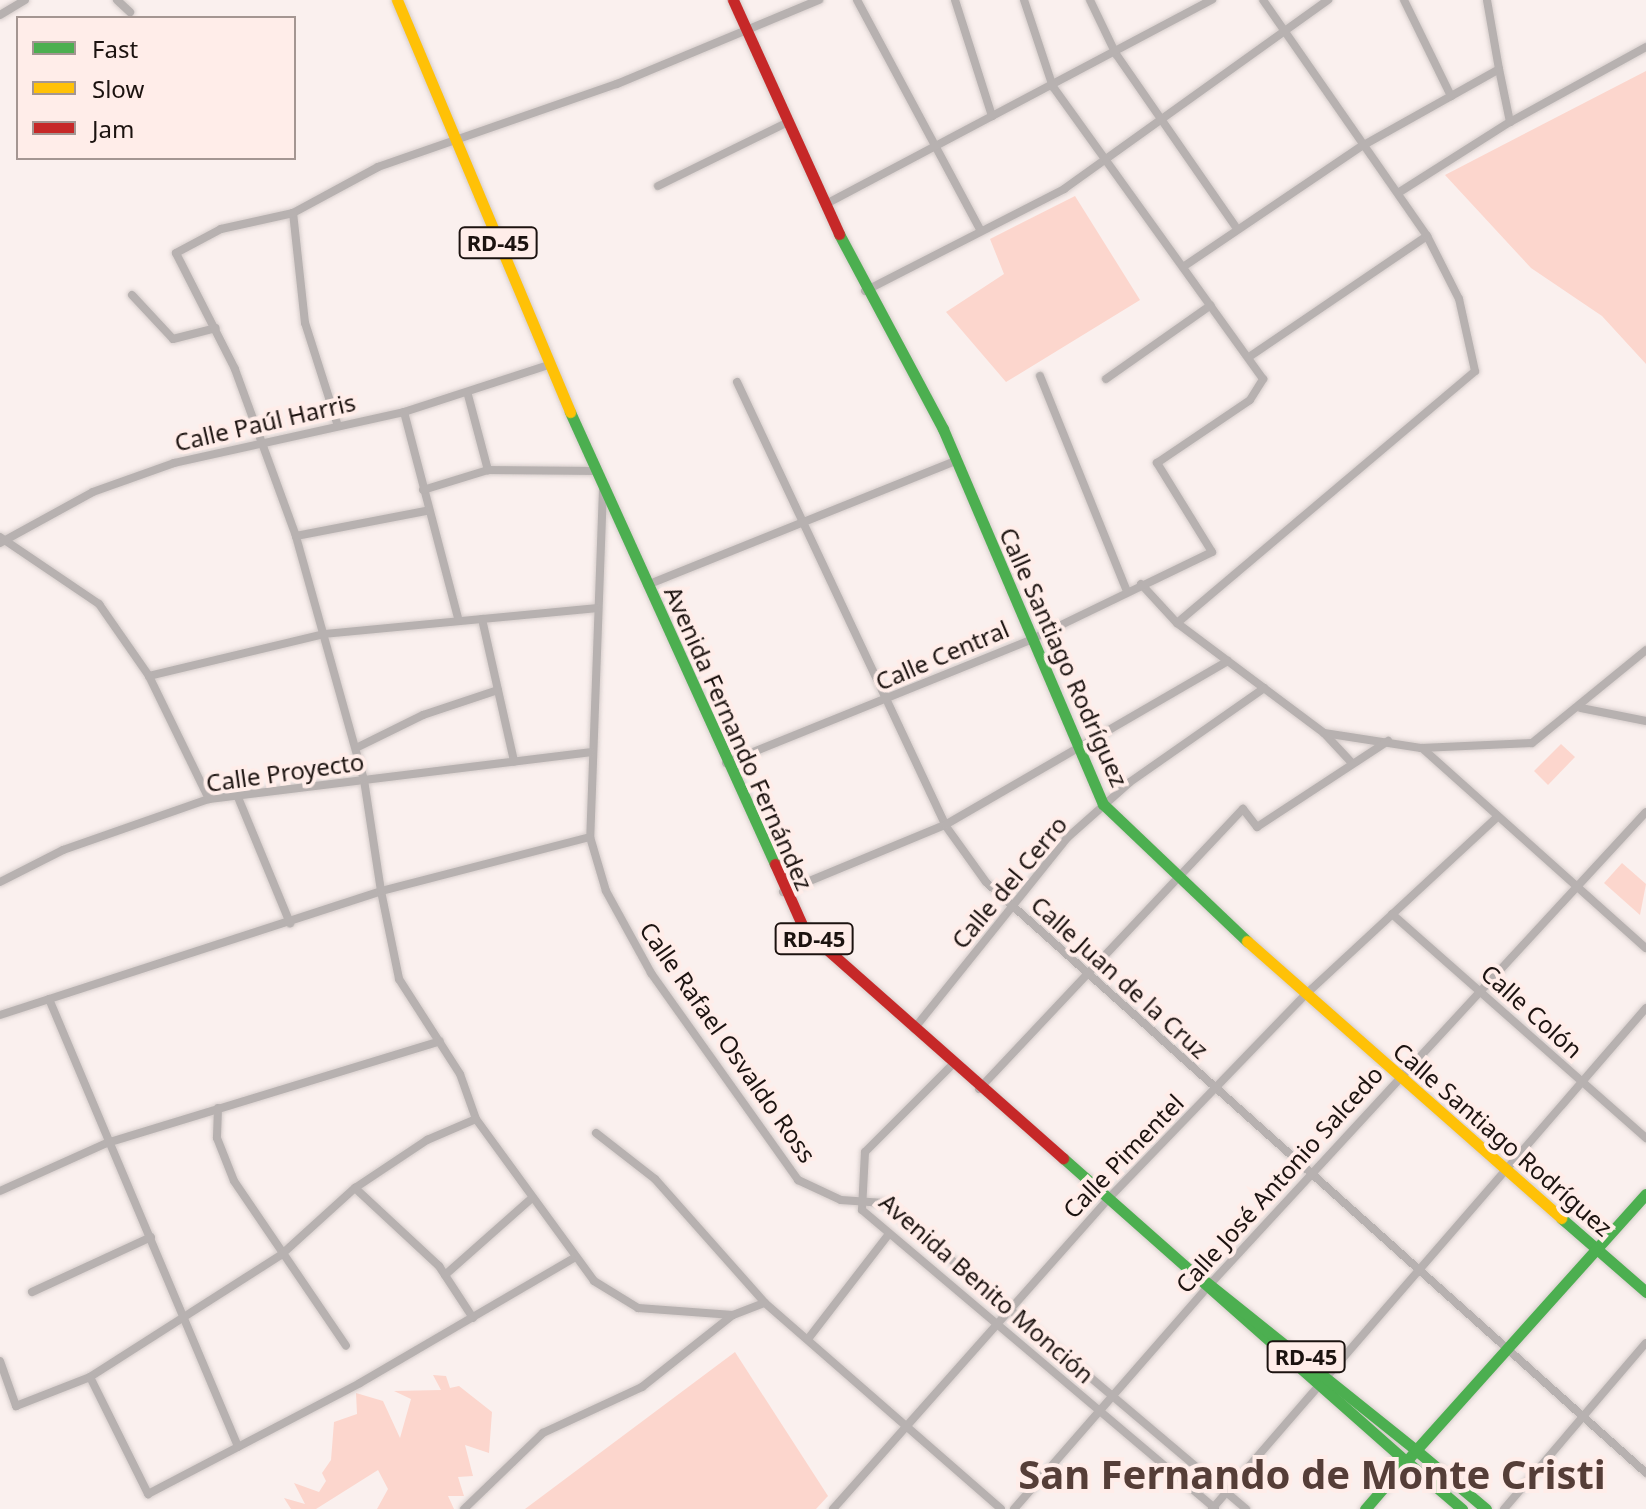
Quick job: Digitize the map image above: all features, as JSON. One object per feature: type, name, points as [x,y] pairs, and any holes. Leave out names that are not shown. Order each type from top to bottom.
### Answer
[{"type":"main road","name":"RD-45","points":[[397,0],[549,365],[603,484]]},
{"type":"main road","name":"Calle Santiago Rodríguez","points":[[733,0],[744,33],[865,291],[921,384],[1103,804],[1178,883],[1646,1292]]},
{"type":"main road","name":"Avenida Fernando Fernández","points":[[603,484],[782,892],[804,929],[979,1090],[1192,1272],[1330,1377],[1486,1509]]},
{"type":"main road","points":[[1365,1509],[1646,1194]]},
{"type":"main road","name":"Avenida Fernando Fernández","points":[[1209,1286],[1319,1388],[1462,1509]]},
{"type":"street","points":[[0,15],[25,0]]},
{"type":"street","points":[[117,0],[130,12]]},
{"type":"street","points":[[733,1315],[638,1308],[572,1259],[476,1119],[440,1041],[424,1028],[399,979],[381,891],[364,780],[296,536],[263,438],[216,328],[176,253],[221,229],[293,213],[378,167],[744,33],[819,0]]},
{"type":"street","points":[[857,0],[933,152],[980,229]]},
{"type":"street","points":[[955,0],[992,116]]},
{"type":"street","points":[[1024,0],[1053,87],[1249,357],[1427,236]]},
{"type":"street","points":[[1090,0],[1116,54],[1235,226]]},
{"type":"street","points":[[826,204],[933,152],[992,116],[1116,54],[1212,0]]},
{"type":"street","points":[[1177,623],[1468,382],[1475,371],[1459,299],[1427,236],[1281,31],[1263,0]]},
{"type":"street","points":[[865,291],[1108,161],[1159,118],[1328,0]]},
{"type":"street","points":[[1404,0],[1451,96]]},
{"type":"street","points":[[1487,0],[1510,122]]},
{"type":"street","points":[[1398,193],[1510,122],[1646,47]]},
{"type":"street","points":[[1183,267],[1235,226],[1362,146],[1499,69]]},
{"type":"street","points":[[658,186],[788,122]]},
{"type":"street","points":[[293,213],[305,323],[337,423]]},
{"type":"street","points":[[132,295],[173,339],[216,328]]},
{"type":"street","points":[[1106,379],[1211,305]]},
{"type":"street","name":"Calle Central","points":[[726,763],[891,699],[1030,640],[1126,589],[1212,552],[1157,463],[1261,391],[1249,357]]},
{"type":"street","name":"Calle Paúl Harris","points":[[2,540],[93,492],[263,438],[404,412],[468,395],[549,365]]},
{"type":"street","points":[[1040,376],[1126,589]]},
{"type":"street","name":"Calle Juan de la Cruz","points":[[737,382],[891,699],[945,825],[1012,906],[1215,1090],[1423,1270],[1646,1473]]},
{"type":"street","points":[[468,395],[488,470]]},
{"type":"street","points":[[404,412],[426,511],[459,621]]},
{"type":"street","points":[[647,585],[808,525],[956,461]]},
{"type":"street","points":[[423,490],[488,470],[597,471]]},
{"type":"street","name":"Calle Rafael Osvaldo Ross","points":[[603,484],[590,752],[590,837],[606,891],[636,948],[798,1180],[860,1200]]},
{"type":"street","points":[[296,536],[426,511]]},
{"type":"street","points":[[2,540],[80,586],[149,676],[209,799]]},
{"type":"street","points":[[1141,584],[1177,623],[1324,733],[1352,763]]},
{"type":"street","points":[[149,676],[324,634],[597,608]]},
{"type":"street","points":[[482,619],[514,761]]},
{"type":"street","points":[[1324,733],[1421,748],[1532,743],[1581,708],[1594,688],[1646,650]]},
{"type":"street","points":[[782,892],[945,825],[1081,753],[1228,661]]},
{"type":"street","name":"Calle del Cerro","points":[[914,1030],[1012,906],[1103,804],[1264,688]]},
{"type":"street","points":[[356,748],[423,715],[498,690]]},
{"type":"street","points":[[1581,708],[1646,721]]},
{"type":"street","points":[[1362,737],[1363,756]]},
{"type":"street","points":[[979,1090],[1086,973],[1178,883],[1243,809],[1257,827],[1388,741]]},
{"type":"street","points":[[1421,748],[1646,948]]},
{"type":"street","name":"Calle Proyecto","points":[[0,882],[63,850],[209,799],[590,752]]},
{"type":"street","points":[[237,795],[290,923]]},
{"type":"street","name":"Calle José Antonio Salcedo","points":[[1014,1509],[1209,1286],[1646,812]]},
{"type":"street","name":"Calle Pimentel","points":[[833,1509],[1108,1199],[1304,996],[1497,817]]},
{"type":"street","points":[[0,1015],[381,891],[590,837]]},
{"type":"street","name":"Calle Colón","points":[[1392,914],[1646,1138]]},
{"type":"street","points":[[49,999],[107,1143],[189,1318],[238,1447]]},
{"type":"street","points":[[1214,1508],[1423,1270],[1506,1169],[1584,1084],[1646,1008]]},
{"type":"street","points":[[0,1191],[107,1143],[440,1041]]},
{"type":"street","points":[[860,1200],[865,1152],[952,1065]]},
{"type":"street","points":[[218,1108],[217,1138],[234,1181],[281,1255],[346,1346]]},
{"type":"street","points":[[0,1361],[16,1406],[90,1377],[189,1318],[281,1255],[355,1188],[476,1119]]},
{"type":"street","points":[[596,1133],[655,1179],[765,1303],[808,1339],[903,1429],[1001,1509]]},
{"type":"street","points":[[355,1188],[445,1275],[473,1318]]},
{"type":"street","points":[[445,1275],[531,1199]]},
{"type":"street","name":"Avenida Benito Monción","points":[[860,1200],[889,1234],[1214,1508]]},
{"type":"street","name":"Avenida Benito Monción","points":[[860,1200],[884,1203],[1115,1392],[1246,1509]]},
{"type":"street","points":[[808,1339],[889,1234]]},
{"type":"street","points":[[32,1292],[151,1237]]},
{"type":"street","points":[[90,1377],[148,1494],[473,1318],[572,1259]]},
{"type":"street","points":[[464,1509],[543,1433],[642,1387],[733,1315],[765,1303]]},
{"type":"street","points":[[1504,1509],[1646,1343]]},
{"type":"shaded area","points":[[1646,71],[1646,364],[1602,316],[1531,268],[1445,175]]},
{"type":"shaded area","points":[[1075,196],[1140,300],[1006,382],[946,312],[1004,274],[990,239]]},
{"type":"shaded area","points":[[1561,744],[1575,757],[1548,785],[1534,771]]},
{"type":"shaded area","points":[[1622,863],[1646,884],[1640,915],[1604,883]]},
{"type":"shaded area","points":[[735,1352],[828,1496],[816,1509],[525,1509]]},
{"type":"shaded area","points":[[433,1375],[446,1376],[450,1388],[459,1386],[492,1412],[489,1453],[465,1445],[473,1476],[458,1477],[464,1496],[448,1496],[454,1509],[377,1509],[388,1489],[378,1470],[316,1509],[291,1509],[284,1498],[305,1504],[294,1483],[319,1492],[326,1481],[322,1473],[331,1460],[334,1422],[357,1414],[356,1393],[383,1401],[400,1438],[411,1399],[394,1391],[441,1390]]},
{"type":"traffic: fast","points":[[839,234],[943,429],[1103,804],[1247,941]]},
{"type":"traffic: fast","points":[[570,412],[775,864]]},
{"type":"traffic: fast","points":[[1063,1158],[1406,1461]]},
{"type":"traffic: fast","points":[[1486,1509],[1416,1450],[1646,1194]]},
{"type":"traffic: fast","points":[[1561,1218],[1646,1292]]},
{"type":"traffic: fast","points":[[1195,1273],[1416,1450],[1365,1509]]},
{"type":"traffic: fast","points":[[1406,1461],[1462,1509]]},
{"type":"traffic: slow","points":[[397,0],[570,412]]},
{"type":"traffic: slow","points":[[1247,941],[1561,1218]]},
{"type":"traffic: jam","points":[[733,0],[839,234]]},
{"type":"traffic: jam","points":[[775,864],[804,929],[1063,1158]]},
{"type":"district","name":"San Fernando de Monte Cristi","points":[[1312,1474]]}]
